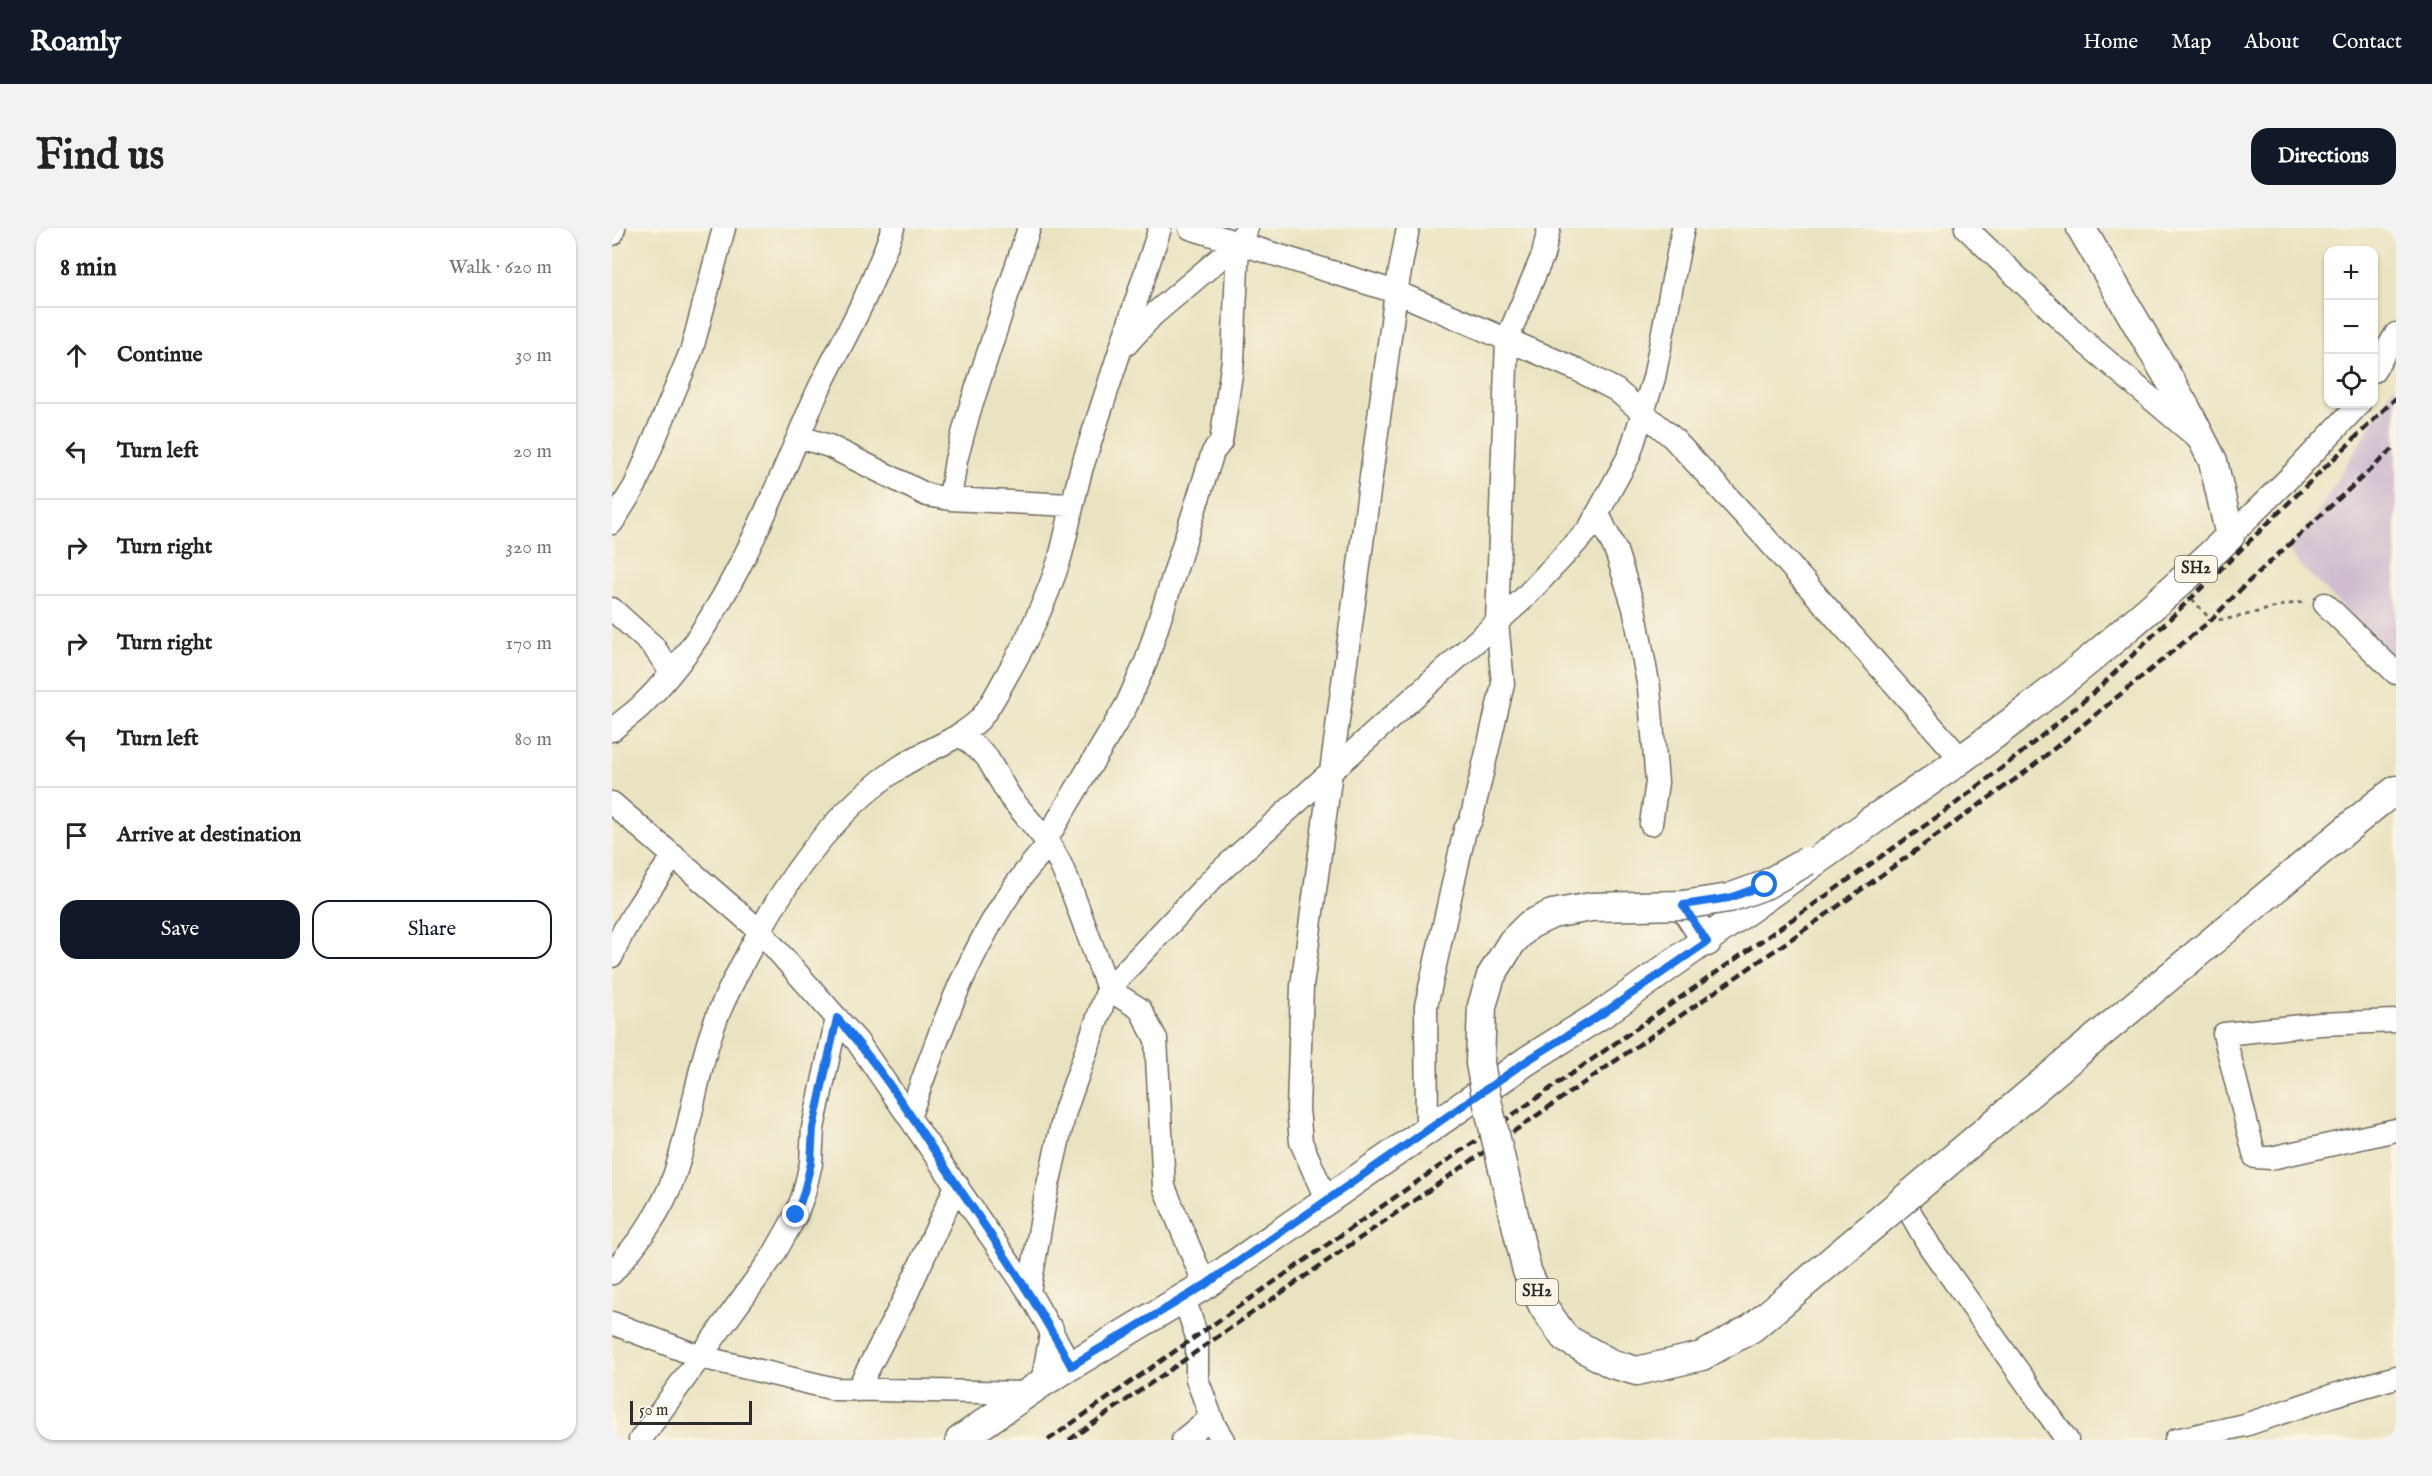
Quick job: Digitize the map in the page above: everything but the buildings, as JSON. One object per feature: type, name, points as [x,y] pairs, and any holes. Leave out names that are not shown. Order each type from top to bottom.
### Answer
[{"type":"main road","name":"SH2","points":[[2081,228],[2186,408],[2213,461],[2230,536],[2182,582],[2074,673],[1962,760],[1887,811],[1765,885],[1729,898],[1683,905],[1591,907],[1552,914],[1529,925],[1512,942],[1491,976],[1482,1006],[1480,1063],[1527,1271],[1543,1306],[1565,1338],[1612,1364],[1637,1371],[1702,1356],[1752,1328],[2074,1056],[2396,790]]},
{"type":"main road","points":[[960,1440],[1034,1388],[1194,1291],[1528,1060],[1605,1012],[1707,942],[1887,811]]},
{"type":"main road","points":[[1683,905],[1707,942]]},
{"type":"street","points":[[612,234],[614,228]]},
{"type":"street","points":[[612,523],[635,486],[692,349],[724,228]]},
{"type":"street","points":[[612,730],[643,704],[697,640],[733,577],[800,437],[818,391],[875,275],[893,228]]},
{"type":"street","points":[[950,499],[956,460],[969,412],[1029,228]]},
{"type":"street","points":[[612,1273],[654,1218],[674,1178],[686,1134],[692,1099],[717,1017],[760,931],[807,854],[844,812],[882,779],[921,753],[960,734],[980,719],[1024,645],[1059,559],[1071,505],[1160,228]]},
{"type":"street","points":[[1190,228],[1243,236],[1396,292],[1578,370],[1616,390],[1644,411],[1672,437],[1756,527],[1962,760]]},
{"type":"street","points":[[1326,1199],[1301,1142],[1298,1109],[1302,986],[1396,292],[1408,228]]},
{"type":"street","points":[[1427,1131],[1426,1006],[1465,830],[1471,820],[1503,684],[1497,622],[1508,339],[1543,255],[1549,228]]},
{"type":"street","points":[[1029,1292],[1046,1194],[1065,1111],[1108,989],[1215,876],[1497,622],[1589,529],[1629,456],[1644,411],[1654,378],[1683,228]]},
{"type":"street","points":[[1966,228],[2087,344],[2204,443]]},
{"type":"street","points":[[1120,352],[1153,315],[1243,236]]},
{"type":"street","points":[[910,1115],[932,1052],[969,963],[1016,884],[1047,842],[1126,706],[1146,662],[1213,452],[1221,442],[1233,360],[1243,236]]},
{"type":"street","points":[[2378,363],[2396,334]]},
{"type":"street","points":[[2230,536],[2355,408]]},
{"type":"street","points":[[800,437],[829,446],[927,495],[950,499],[1071,505]]},
{"type":"street","points":[[1598,514],[1616,551],[1634,608],[1649,688],[1657,782],[1651,824]]},
{"type":"street","points":[[2325,604],[2396,673]]},
{"type":"street","points":[[612,609],[653,646],[671,672]]},
{"type":"street","points":[[960,734],[986,756],[1010,797],[1047,842],[1059,861],[1070,886],[1108,989],[1140,1009],[1156,1039],[1164,1187],[1194,1291],[1197,1379],[1211,1417],[1223,1440]]},
{"type":"street","points":[[612,803],[760,931],[857,1041],[910,1115],[1029,1292],[1071,1366]]},
{"type":"street","points":[[612,956],[653,884],[674,856]]},
{"type":"street","points":[[640,1440],[772,1256],[796,1215],[811,1163],[813,1128],[837,1018]]},
{"type":"street","points":[[2396,1021],[2320,1024],[2224,1034],[2255,1157],[2271,1158],[2396,1130]]},
{"type":"street","points":[[857,1390],[903,1302],[957,1184]]},
{"type":"street","points":[[1903,1200],[1930,1247],[2067,1440]]},
{"type":"street","points":[[612,1323],[701,1357],[835,1389],[928,1393],[1034,1388],[1052,1329]]},
{"type":"street","points":[[2176,1440],[2245,1425],[2396,1377]]},
{"type":"street","points":[[1183,1440],[1211,1417]]},
{"type":"path","points":[[2182,582],[2192,599],[2211,620],[2226,620],[2269,607],[2296,602],[2316,601],[2325,604]]},
{"type":"shaded area","points":[[2396,383],[2396,660],[2286,551],[2310,525]]},
{"type":"railway","points":[[1048,1440],[1827,895],[1951,807],[2020,754],[2099,688],[2396,398]]},
{"type":"railway","points":[[1069,1440],[1830,912],[2028,770],[2211,620],[2245,585],[2396,446]]},
{"type":"route","points":[[796,1215],[811,1163],[813,1128],[837,1018],[857,1041],[907,1110],[1029,1292],[1071,1366],[1205,1285],[1528,1060],[1605,1012],[1707,942],[1683,905],[1729,898],[1765,885]]}]
